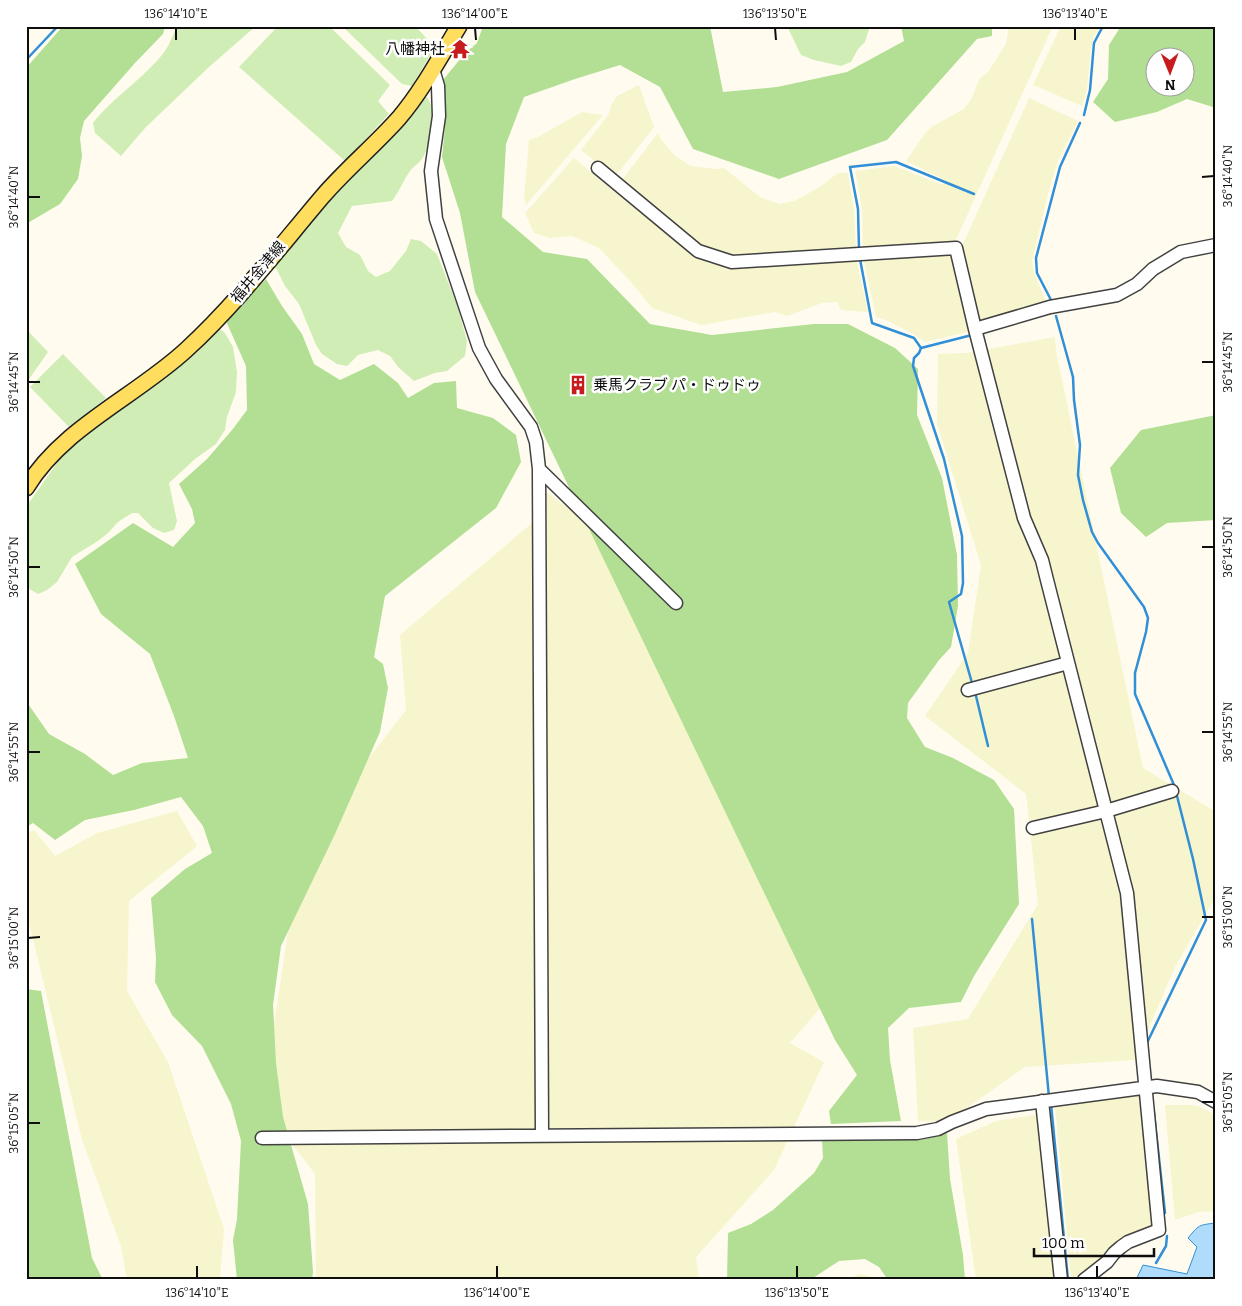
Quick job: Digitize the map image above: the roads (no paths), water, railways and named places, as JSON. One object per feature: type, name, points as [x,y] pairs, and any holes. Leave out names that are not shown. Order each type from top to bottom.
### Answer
[{"type":"main road","name":"福井金津線","points":[[26,488],[43,465],[61,447],[97,417],[172,362],[204,333],[244,290],[326,193],[398,118],[414,98],[459,26]]},
{"type":"street","points":[[432,69],[438,86],[439,116],[431,171],[436,219],[479,348],[496,379],[531,427],[536,442],[539,469],[542,1135]]},
{"type":"street","points":[[598,168],[698,251],[732,262],[956,248],[1024,518],[1042,560],[1127,893],[1158,1230],[1120,1247],[1107,1262],[1084,1280]]},
{"type":"street","points":[[975,329],[1050,307],[1117,294],[1138,284],[1153,269],[1181,252],[1216,245]]},
{"type":"street","points":[[539,469],[676,603]]},
{"type":"street","points":[[968,690],[1068,663]]},
{"type":"street","points":[[1033,828],[1172,791]]},
{"type":"street","points":[[262,1138],[917,1133],[938,1129],[986,1109],[1145,1087],[1157,1086],[1198,1092],[1216,1102]]},
{"type":"street","points":[[1042,1101],[1061,1280]]},
{"type":"water","points":[[1216,1223],[1216,1280],[1136,1280],[1143,1265],[1187,1274],[1197,1247],[1188,1238],[1199,1226]]},
{"type":"waterway","points":[[26,60],[58,26]]},
{"type":"waterway","points":[[1084,115],[1090,90],[1094,43],[1103,26]]},
{"type":"waterway","points":[[1051,300],[1037,273],[1036,258],[1060,167],[1080,123]]},
{"type":"waterway","points":[[859,249],[858,209],[850,167],[896,162],[974,194]]},
{"type":"waterway","points":[[860,259],[872,323],[914,338],[921,348],[914,358],[913,366],[944,459],[962,536],[963,583],[961,594],[949,602],[972,683]]},
{"type":"waterway","points":[[1056,316],[1073,377],[1080,445],[1078,475],[1083,500],[1092,532],[1098,543],[1144,607],[1148,618],[1135,673],[1135,694],[1174,785]]},
{"type":"waterway","points":[[921,348],[972,335]]},
{"type":"waterway","points":[[976,696],[988,746]]},
{"type":"waterway","points":[[1146,1045],[1206,920],[1177,796]]},
{"type":"waterway","points":[[1032,919],[1049,1097]]},
{"type":"waterway","points":[[1051,1104],[1068,1280]]},
{"type":"waterway","points":[[1154,1113],[1165,1213]]},
{"type":"waterway","points":[[1156,1263],[1166,1246],[1167,1236]]},
{"type":"place","name":"八幡神社","points":[[460,49]]},
{"type":"place","name":"乗馬クラブ パ・ドゥドゥ","points":[[578,385]]}]
